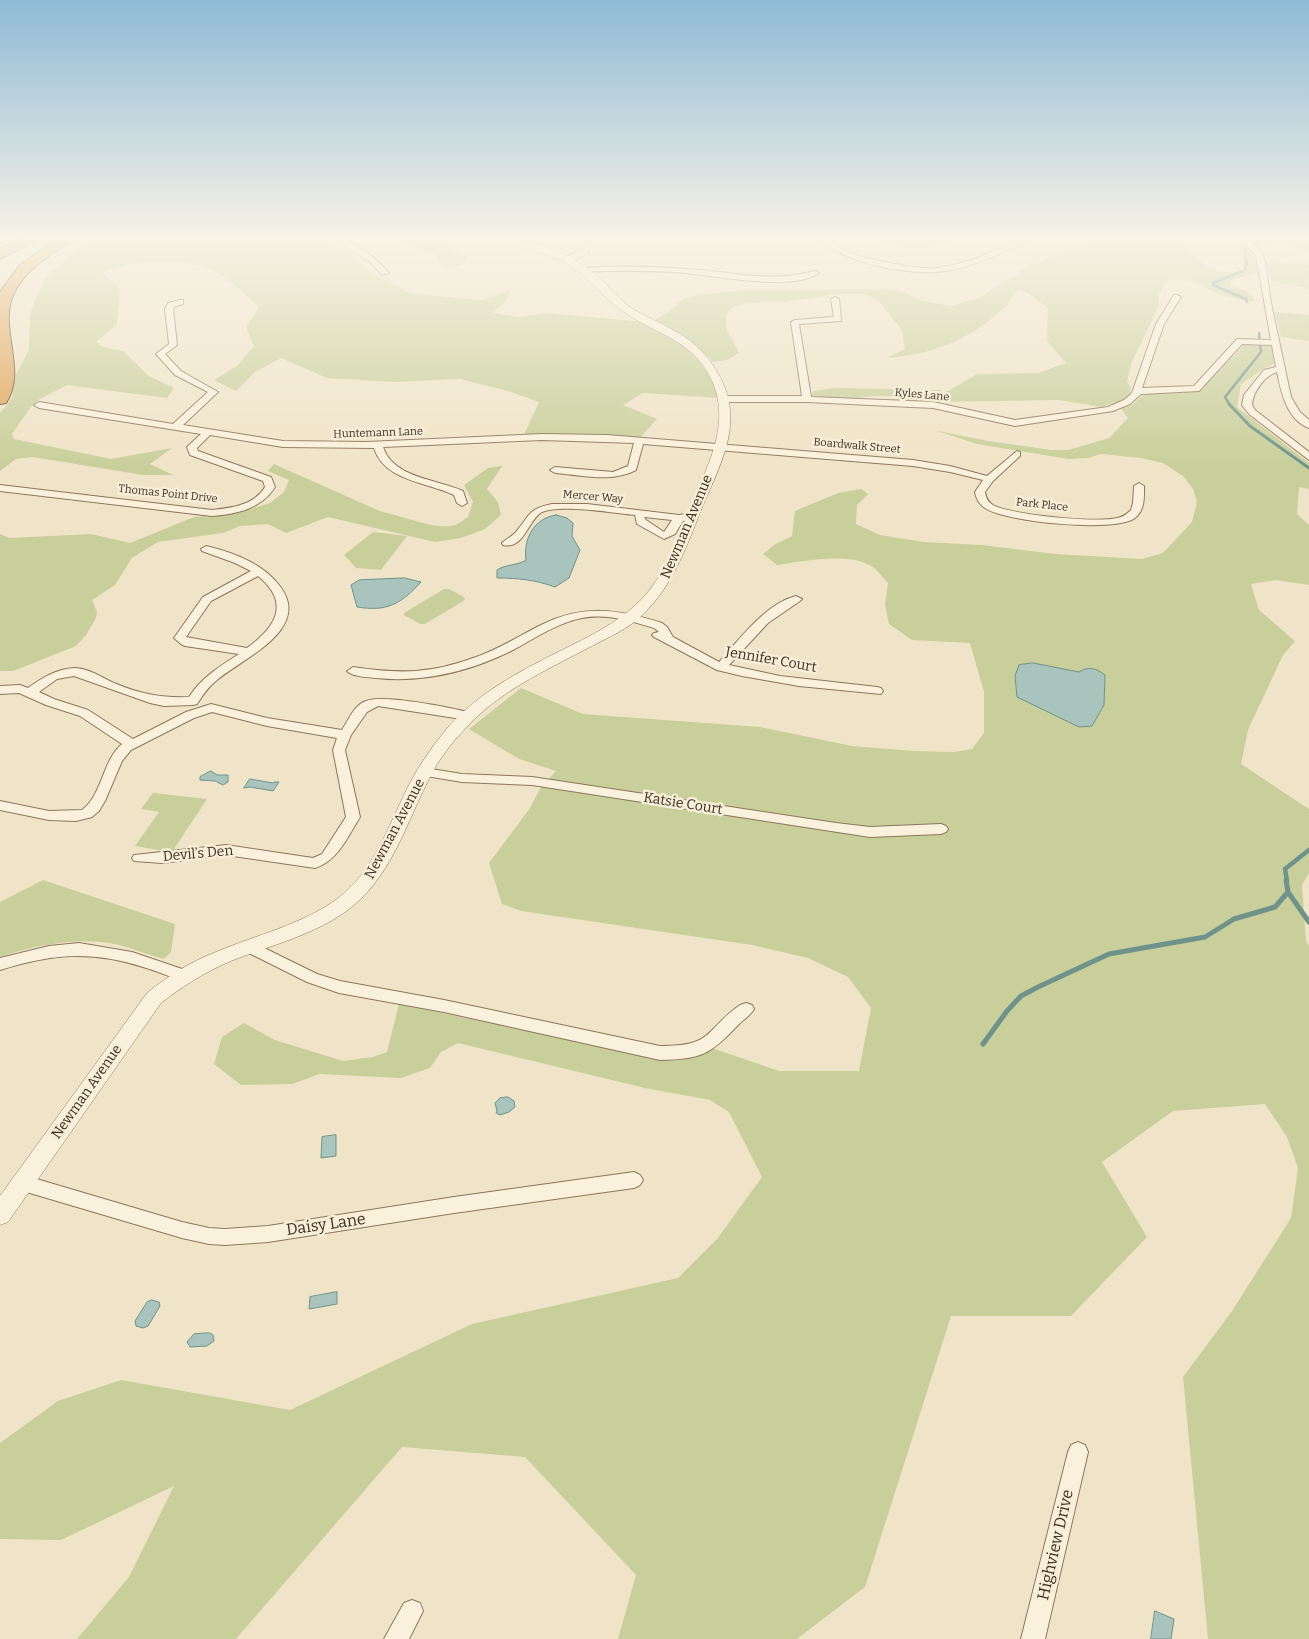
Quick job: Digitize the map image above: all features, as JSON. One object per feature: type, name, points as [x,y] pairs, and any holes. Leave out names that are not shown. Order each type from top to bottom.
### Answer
[{"type":"highway","points":[[0,399],[7,377],[1,314]]},
{"type":"street","points":[[170,314],[173,345],[160,354],[178,373],[214,392],[175,427]]},
{"type":"street","name":"Newman Avenue","points":[[0,1215],[145,1009],[167,986],[183,975],[298,928],[344,903],[365,884],[390,843],[439,750],[468,716],[486,701],[512,684],[637,620],[667,577],[686,517],[720,448],[727,419],[724,399],[712,370],[692,347],[637,314]]},
{"type":"street","points":[[807,399],[795,322],[838,319],[837,314]]},
{"type":"street","points":[[1166,314],[1160,324],[1137,391],[1196,389],[1240,341],[1250,340],[1272,343]]},
{"type":"street","points":[[1268,314],[1272,343],[1281,368],[1290,405],[1309,425]]},
{"type":"street","points":[[1281,368],[1267,372],[1248,396],[1247,405],[1252,412],[1309,457]]},
{"type":"street","name":"Kyles Lane","points":[[724,399],[807,399],[933,405],[1015,423],[1110,409],[1127,402],[1137,391]]},
{"type":"street","name":"Huntemann Lane","points":[[39,405],[283,444],[322,446],[378,445],[542,437],[639,441],[720,448]]},
{"type":"street","name":"Thomas Point Drive","points":[[0,488],[212,513],[228,512],[251,504],[268,492],[270,487],[267,479],[193,453],[192,447],[208,432]]},
{"type":"street","points":[[555,470],[622,474],[633,468],[639,441]]},
{"type":"street","points":[[378,445],[382,459],[394,469],[408,476],[450,488],[459,493],[462,503]]},
{"type":"street","name":"Boardwalk Street","points":[[720,448],[913,463],[950,469],[989,479]]},
{"type":"street","points":[[989,479],[1017,454]]},
{"type":"street","name":"Park Place","points":[[989,479],[981,489],[980,496],[989,507],[1014,514],[1098,523],[1118,522],[1130,516],[1138,506],[1139,486]]},
{"type":"street","name":"Mercer Way","points":[[507,543],[516,540],[535,513],[550,507],[565,506],[686,517]]},
{"type":"street","points":[[642,514],[639,517],[641,522],[664,536],[672,532],[686,517]]},
{"type":"street","points":[[196,706],[196,694],[250,652],[276,628],[283,608],[283,602],[276,587],[258,572],[236,559],[206,548]]},
{"type":"street","points":[[250,652],[185,642],[180,638],[207,599],[258,572]]},
{"type":"street","points":[[721,667],[767,617],[796,599]]},
{"type":"street","points":[[353,671],[408,676],[428,674],[482,660],[499,653],[546,626],[566,618],[598,612],[637,620]]},
{"type":"street","name":"Jennifer Court","points":[[637,620],[648,630],[667,637],[694,655],[721,667],[780,679],[877,691]]},
{"type":"street","points":[[30,692],[53,676],[74,672],[85,674],[111,686],[150,699],[218,708],[259,720],[344,734],[362,709],[369,704],[378,702],[468,716]]},
{"type":"street","points":[[0,690],[20,689],[50,702],[84,713],[132,744]]},
{"type":"street","points":[[0,805],[13,810],[59,816],[76,817],[88,813],[96,804],[118,754],[196,706]]},
{"type":"street","name":"Devil’s Den","points":[[139,858],[226,850],[315,863],[326,857],[353,817],[338,750],[344,734]]},
{"type":"street","name":"Katsie Court","points":[[426,772],[474,779],[532,780],[853,830],[902,832],[941,829]]},
{"type":"street","points":[[250,947],[312,978],[340,987],[444,1006],[660,1053],[683,1053],[702,1048],[717,1038],[735,1016],[746,1009]]},
{"type":"street","points":[[0,964],[26,955],[78,949],[150,962],[183,975]]},
{"type":"street","name":"Daisy Lane","points":[[24,1183],[159,1224],[209,1236],[225,1237],[268,1234],[454,1205],[634,1180]]},
{"type":"street","name":"Highview Drive","points":[[1033,1639],[1078,1452]]},
{"type":"street","points":[[396,1639],[412,1611]]},
{"type":"green space","points":[[118,314],[117,324],[96,342],[103,347],[123,351],[149,376],[174,388],[167,398],[67,385],[40,399],[31,407],[12,434],[14,439],[111,459],[172,448],[150,464],[173,475],[143,475],[33,457],[16,459],[0,471],[0,413],[12,398],[16,374],[29,350],[30,315]]},
{"type":"green space","points":[[254,314],[502,314],[518,317],[564,314],[644,322],[667,334],[685,347],[699,361],[713,380],[719,398],[643,393],[623,405],[657,419],[640,438],[574,434],[524,435],[539,402],[508,391],[460,379],[394,382],[327,378],[281,358],[255,372],[236,391],[214,380],[237,366],[254,346],[246,327]]},
{"type":"green space","points":[[664,314],[726,314],[726,328],[739,353],[727,360],[713,362],[693,344],[655,320]]},
{"type":"green space","points":[[890,314],[996,314],[977,329],[950,344],[920,353],[886,358],[905,349],[902,330]]},
{"type":"green space","points":[[1048,314],[1155,314],[1131,364],[1127,382],[1131,387],[1130,393],[1123,401],[1101,407],[1059,400],[936,402],[866,400],[931,398],[950,390],[977,374],[1038,373],[1066,363],[1047,341]]},
{"type":"green space","points":[[1276,314],[1309,315],[1309,341],[1281,337]]},
{"type":"green space","points":[[1246,343],[1269,344],[1273,348],[1274,364],[1241,384],[1237,407],[1309,463],[1309,489],[1299,487],[1297,514],[1309,525],[1309,585],[1276,580],[1251,584],[1259,610],[1295,641],[1283,655],[1248,730],[1241,764],[1309,809],[1309,873],[1302,885],[1306,941],[1309,946],[1309,1639],[1208,1639],[1183,1377],[1232,1311],[1291,1218],[1298,1168],[1287,1137],[1265,1104],[1173,1111],[1102,1162],[1147,1237],[1071,1316],[951,1316],[865,1587],[797,1639],[618,1639],[636,1575],[525,1457],[402,1447],[236,1639],[77,1639],[129,1577],[174,1486],[61,1540],[0,1539],[0,1443],[58,1401],[121,1380],[290,1410],[472,1324],[678,1278],[717,1239],[762,1177],[729,1112],[710,1100],[645,1088],[458,1043],[441,1052],[430,1068],[401,1078],[320,1074],[292,1084],[241,1085],[214,1064],[222,1037],[244,1023],[275,1040],[343,1061],[373,1057],[387,1052],[399,1004],[673,1059],[695,1057],[712,1048],[779,1071],[859,1071],[871,1008],[848,977],[808,958],[752,945],[521,911],[502,904],[489,863],[530,808],[541,787],[556,771],[519,759],[469,729],[521,688],[583,714],[760,727],[852,746],[954,752],[972,749],[984,733],[984,692],[970,643],[912,640],[889,624],[885,605],[888,583],[874,568],[865,563],[853,560],[827,559],[777,565],[763,554],[774,545],[792,536],[795,511],[838,493],[861,489],[868,494],[857,505],[856,524],[880,535],[923,542],[982,545],[1055,554],[1142,559],[1163,553],[1192,522],[1197,502],[1193,489],[1183,476],[1163,463],[1141,458],[1101,454],[1088,458],[1069,459],[977,444],[934,430],[988,441],[1051,450],[1068,450],[1109,438],[1128,418],[1121,409],[1133,404],[1144,394],[1199,391]]},
{"type":"green space","points":[[836,388],[943,390],[932,396],[874,396],[848,399],[811,396],[814,391]]},
{"type":"green space","points":[[274,464],[382,512],[439,526],[457,524],[468,517],[473,502],[464,485],[488,468],[502,466],[487,489],[498,502],[501,515],[485,529],[461,538],[435,542],[328,517],[286,533],[268,524],[240,526],[223,533],[158,542],[132,558],[115,585],[92,600],[97,612],[96,618],[86,635],[76,646],[13,671],[0,671],[0,534],[10,538],[91,534],[130,543],[194,517],[234,514],[270,503],[284,492],[289,480],[268,471]]},
{"type":"green space","points":[[373,532],[407,536],[381,570],[356,568],[344,555]]},
{"type":"green space","points":[[444,589],[449,589],[464,597],[465,600],[425,624],[420,624],[404,615],[404,613]]},
{"type":"green space","points":[[153,793],[207,799],[172,852],[135,846],[159,812],[141,809]]},
{"type":"green space","points":[[43,880],[175,924],[171,952],[164,959],[119,945],[89,941],[59,943],[0,957],[0,902]]},
{"type":"water","points":[[556,515],[567,518],[573,523],[572,536],[580,550],[569,578],[555,587],[527,580],[497,578],[497,570],[526,560],[528,537],[536,525],[548,517]]},
{"type":"water","points":[[405,578],[421,582],[400,601],[385,607],[357,607],[351,585],[359,580]]},
{"type":"water","points":[[1033,663],[1079,672],[1092,669],[1105,675],[1104,705],[1092,726],[1079,727],[1017,697],[1015,676],[1019,665]]},
{"type":"water","points":[[211,771],[217,775],[228,775],[228,782],[223,785],[215,781],[200,780],[200,777]]},
{"type":"water","points":[[250,779],[273,783],[279,782],[273,791],[250,787],[244,788]]},
{"type":"water","points":[[508,1097],[514,1101],[515,1107],[509,1112],[500,1115],[496,1113],[495,1103],[500,1098]]},
{"type":"water","points":[[336,1135],[336,1156],[321,1158],[322,1137]]},
{"type":"water","points":[[337,1292],[337,1304],[309,1309],[310,1297]]},
{"type":"water","points":[[152,1300],[159,1302],[160,1306],[148,1326],[143,1328],[136,1326],[135,1321],[147,1302]]},
{"type":"water","points":[[210,1333],[213,1335],[214,1341],[207,1346],[190,1347],[187,1342],[194,1334]]},
{"type":"water","points":[[1155,1611],[1174,1619],[1171,1639],[1151,1639]]},
{"type":"waterway","points":[[1230,405],[1225,397],[1261,352],[1259,333]]},
{"type":"waterway","points":[[1229,404],[1250,426],[1309,468]]},
{"type":"waterway","points":[[1287,881],[1285,869],[1309,850]]},
{"type":"waterway","points":[[1286,880],[1288,892]]},
{"type":"waterway","points":[[983,1044],[1007,1011],[1021,996],[1038,987],[1109,954],[1205,937],[1234,919],[1275,907],[1288,892]]},
{"type":"waterway","points":[[1288,892],[1309,922]]}]
